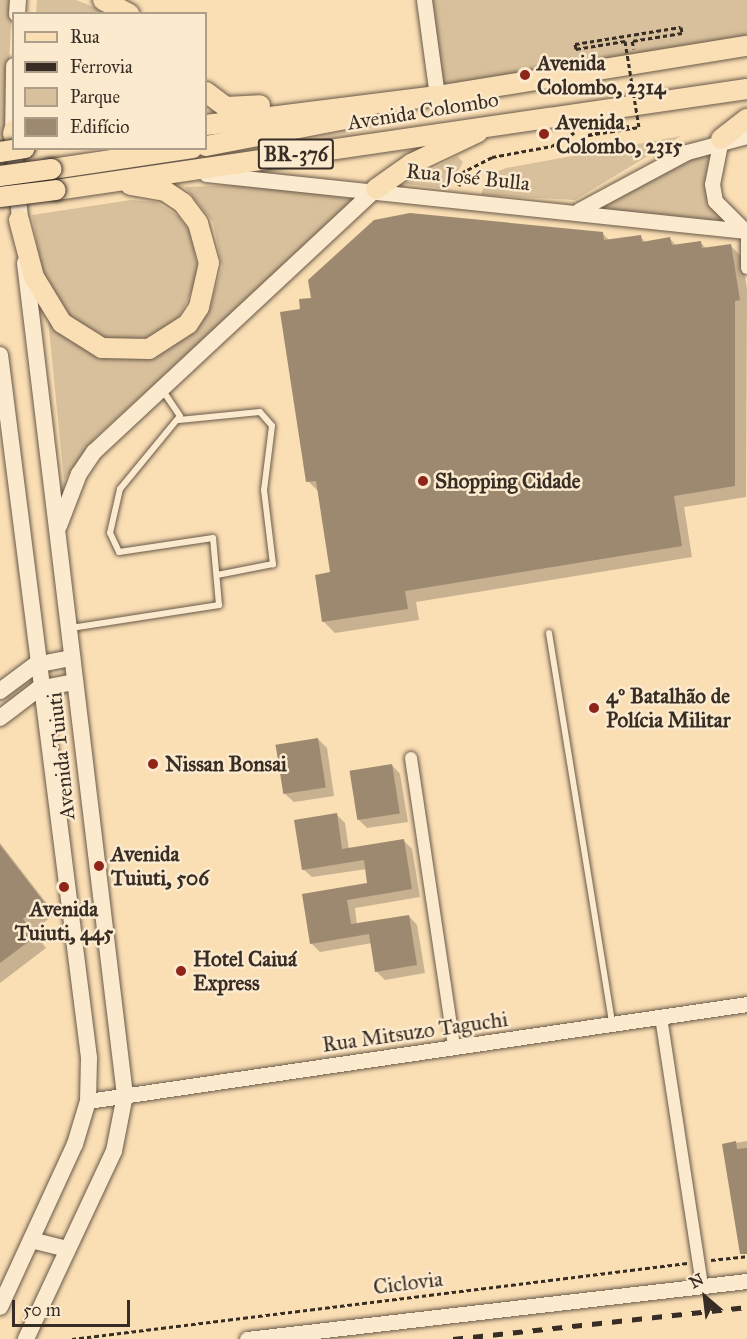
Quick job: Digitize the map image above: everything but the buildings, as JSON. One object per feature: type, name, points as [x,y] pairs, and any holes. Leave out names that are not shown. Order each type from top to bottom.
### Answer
[{"type":"main road","points":[[103,0],[125,12]]},
{"type":"main road","name":"Avenida Colombo","points":[[207,125],[437,96],[741,47]]},
{"type":"main road","name":"Avenida Colombo","points":[[0,197],[747,88]]},
{"type":"main road","points":[[207,93],[226,107],[237,108],[352,96],[437,96]]},
{"type":"main road","name":"Avenida Colombo","points":[[207,146],[317,128],[437,96]]},
{"type":"main road","points":[[721,139],[747,119]]},
{"type":"main road","points":[[58,529],[79,474],[94,452],[376,189],[411,164],[497,124]]},
{"type":"main road","name":"Avenida Tuiuti","points":[[16,150],[19,220],[125,1095],[114,1151],[26,1339]]},
{"type":"main road","points":[[0,176],[179,150]]},
{"type":"main road","points":[[19,220],[34,277],[62,323],[102,348],[149,349],[172,338],[199,307],[209,263],[206,243],[183,203],[165,191],[95,184]]},
{"type":"main road","name":"Avenida Tuiuti","points":[[0,355],[38,689],[89,1058],[88,1101],[31,1240],[0,1307]]},
{"type":"main road","points":[[0,691],[35,664],[72,658]]},
{"type":"main road","points":[[0,718],[38,689],[75,682]]},
{"type":"main road","points":[[31,1240],[67,1249]]},
{"type":"street","points":[[424,0],[437,96]]},
{"type":"street","points":[[579,210],[721,139],[747,136]]},
{"type":"street","points":[[721,139],[712,184],[715,201],[731,222],[746,231],[747,268]]},
{"type":"street","name":"Rua José Bulla","points":[[183,172],[457,197],[746,231]]},
{"type":"street","points":[[411,758],[454,1047]]},
{"type":"street","name":"Rua Mitsuzo Taguchi","points":[[88,1101],[747,1004]]},
{"type":"street","points":[[660,1017],[702,1286]]},
{"type":"street","points":[[248,1339],[747,1281]]},
{"type":"lane","points":[[69,629],[219,605],[213,538],[119,552],[110,533],[120,489],[178,420],[179,409],[162,388]]},
{"type":"lane","points":[[178,420],[260,412],[272,426],[272,447],[264,490],[273,564],[217,575]]},
{"type":"lane","points":[[549,633],[613,1024]]},
{"type":"path","points":[[637,63],[632,41],[682,33],[681,27],[575,44],[576,49],[625,41],[639,127]]},
{"type":"path","points":[[457,197],[461,173],[492,157],[552,146],[578,130],[619,124]]},
{"type":"path","name":"Ciclovia","points":[[72,1339],[747,1256]]},
{"type":"green space","points":[[0,0],[13,0],[4,137],[0,137]]},
{"type":"green space","points":[[37,0],[76,0],[106,12],[36,12]]},
{"type":"green space","points":[[425,0],[747,0],[747,41],[437,96]]},
{"type":"green space","points":[[681,136],[575,200],[481,195],[488,175],[506,168]]},
{"type":"green space","points":[[721,139],[712,183],[731,222],[579,210]]},
{"type":"green space","points":[[457,156],[463,162],[449,189],[405,184]]},
{"type":"green space","points":[[260,184],[357,200],[96,437],[64,480],[48,319],[66,334],[160,351],[180,341],[209,310],[222,267],[213,222],[185,187]]},
{"type":"green space","points":[[131,200],[156,202],[178,216],[191,233],[199,277],[179,317],[154,335],[128,342],[99,339],[76,325],[44,283],[32,215]]},
{"type":"railway","points":[[453,1339],[747,1307]]},
{"type":"place","name":"Avenida Colombo, 2314","points":[[525,75]]},
{"type":"place","name":"Avenida Colombo, 2315","points":[[544,134]]},
{"type":"place","name":"Shopping Cidade","points":[[423,481]]},
{"type":"place","name":"4º Batalhão de Polícia Militar","points":[[594,708]]},
{"type":"place","name":"Nissan Bonsai","points":[[153,764]]},
{"type":"place","name":"Avenida Tuiuti, 506","points":[[99,866]]},
{"type":"place","name":"Avenida Tuiuti, 445","points":[[64,887]]},
{"type":"place","name":"Hotel Caiuá Express","points":[[181,971]]}]
